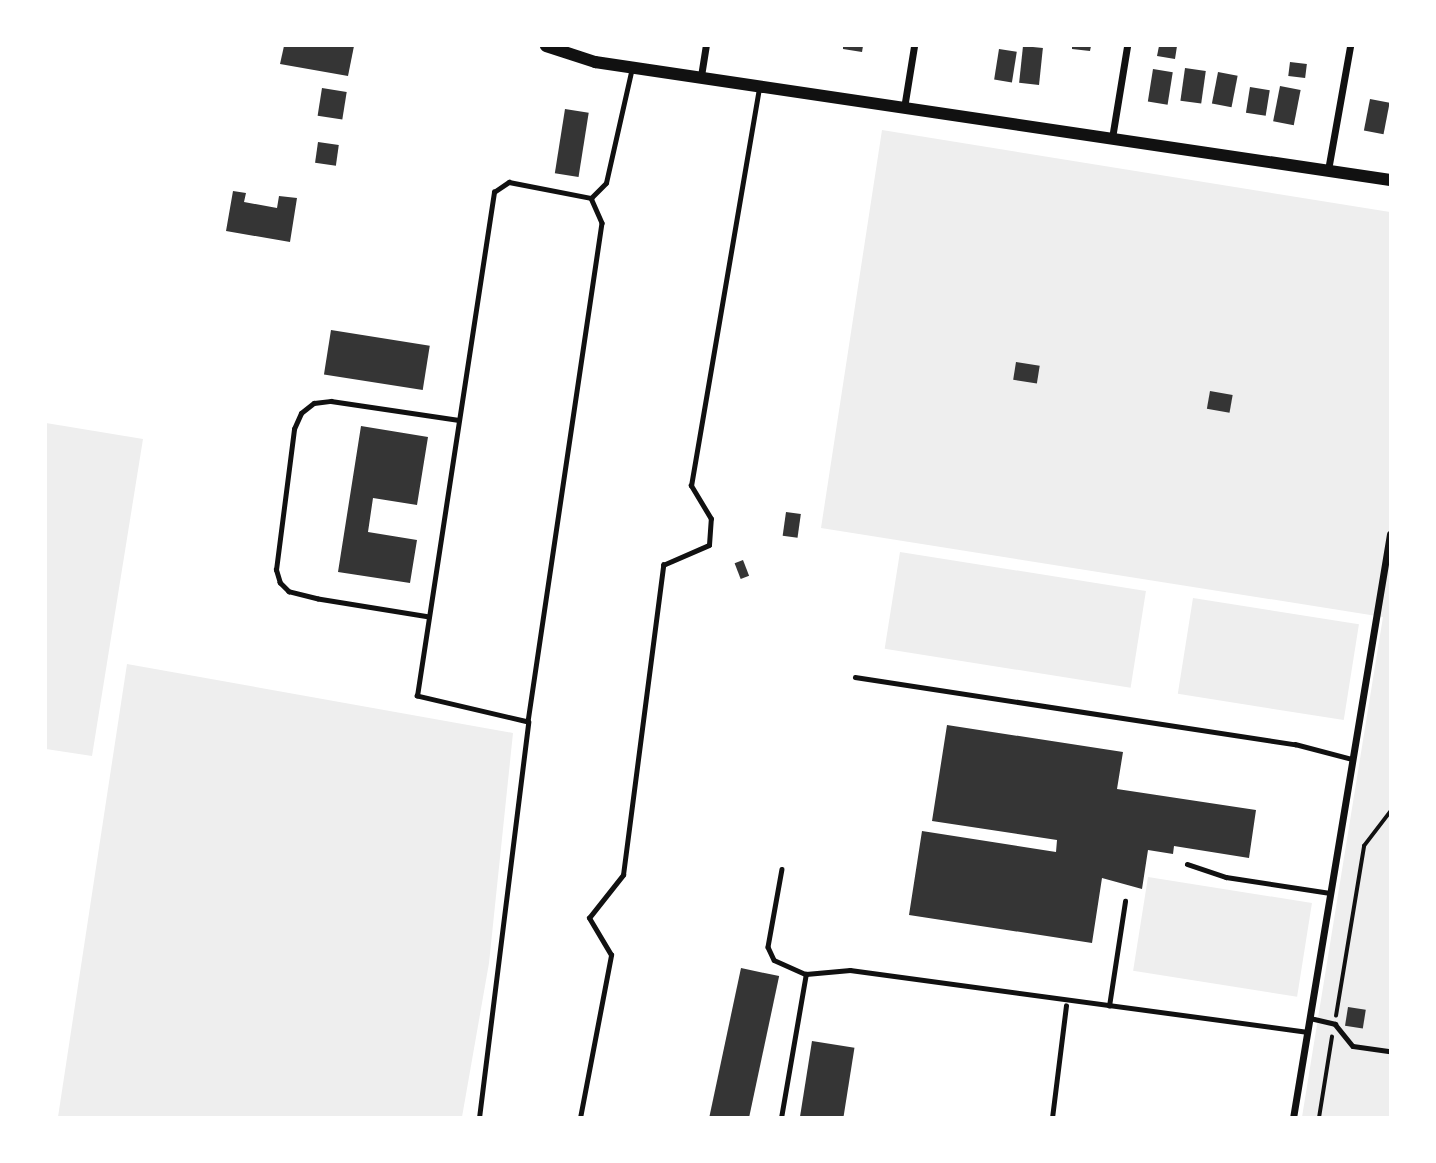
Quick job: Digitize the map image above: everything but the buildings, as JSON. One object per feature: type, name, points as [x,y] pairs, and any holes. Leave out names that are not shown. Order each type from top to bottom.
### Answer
[{"type":"main road","points":[[546,46],[595,62],[1391,180]]},
{"type":"street","points":[[701,76],[706,46]]},
{"type":"street","points":[[904,108],[914,46]]},
{"type":"street","points":[[1112,138],[1127,46]]},
{"type":"street","points":[[1328,170],[1350,46]]},
{"type":"street","points":[[1293,1118],[1391,534]]},
{"type":"lane","points":[[591,198],[606,183],[633,67]]},
{"type":"lane","points":[[579,1118],[611,955],[589,918],[623,875],[663,565],[709,545],[711,519],[691,486],[759,85]]},
{"type":"lane","points":[[528,722],[416,696],[495,192],[509,182],[591,198]]},
{"type":"lane","points":[[479,1118],[528,722],[602,223],[591,198]]},
{"type":"lane","points":[[429,617],[318,599],[289,592],[280,583],[276,570],[294,429],[301,413],[314,403],[331,401],[459,420]]},
{"type":"lane","points":[[855,677],[1295,744],[1352,760]]},
{"type":"lane","points":[[1187,864],[1226,877],[1330,892]]},
{"type":"lane","points":[[782,869],[768,947],[774,960],[806,974],[850,970],[1307,1032]]},
{"type":"lane","points":[[1109,1006],[1125,901]]},
{"type":"lane","points":[[781,1118],[806,974]]},
{"type":"lane","points":[[1052,1118],[1066,1006]]},
{"type":"lane","points":[[1309,1018],[1335,1024],[1353,1046],[1391,1051]]},
{"type":"path","points":[[1319,1118],[1364,846],[1391,812]]},
{"type":"shaded area","points":[[882,130],[1390,212],[1390,1117],[1302,1117],[1383,617],[821,528]]},
{"type":"shaded area","points":[[46,423],[143,439],[92,756],[46,749]]},
{"type":"shaded area","points":[[900,552],[1146,591],[1131,688],[885,649]]},
{"type":"shaded area","points":[[1193,598],[1359,624],[1344,720],[1178,694]]},
{"type":"shaded area","points":[[127,664],[513,733],[489,963],[462,1117],[58,1117]]},
{"type":"shaded area","points":[[1148,877],[1312,903],[1297,997],[1133,971]]}]
